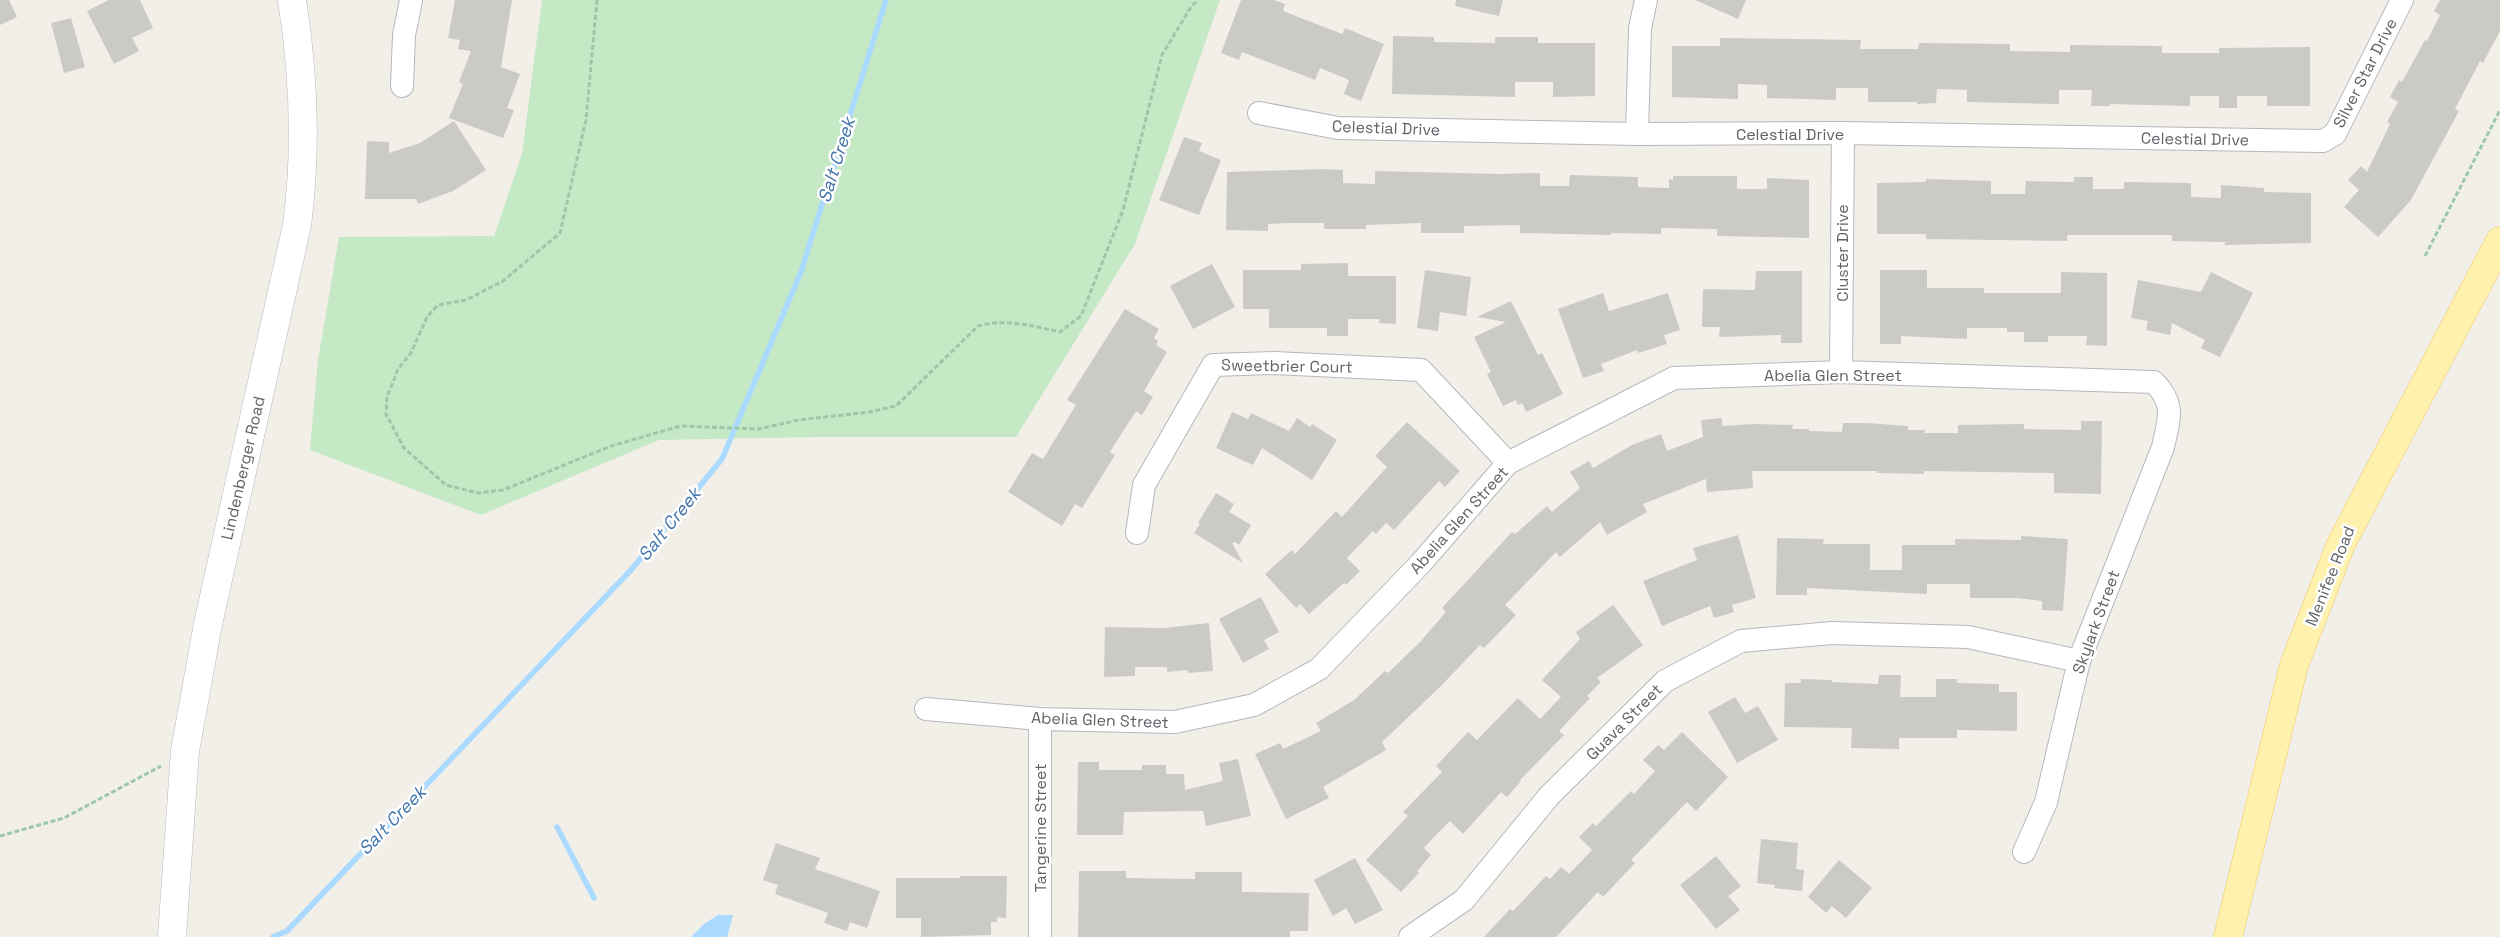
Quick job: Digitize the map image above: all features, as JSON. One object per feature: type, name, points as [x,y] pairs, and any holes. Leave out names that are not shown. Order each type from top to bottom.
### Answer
[{"type":"main road","name":"Menifee Road","points":[[2228,937],[2294,665],[2341,544],[2500,241]]},
{"type":"street","name":"Lindenberger Road","points":[[172,937],[185,751],[208,624],[297,225],[303,180],[304,126],[300,53],[292,0]]},
{"type":"street","points":[[402,86],[404,35],[411,0]]},
{"type":"street","points":[[1637,134],[1640,28],[1646,0]]},
{"type":"street","name":"Silver Star Drive","points":[[2323,141],[2335,134],[2402,0]]},
{"type":"street","name":"Celestial Drive","points":[[1259,113],[1338,128],[1637,134],[1843,133],[2323,141]]},
{"type":"street","name":"Cluster Drive","points":[[1841,372],[1843,133]]},
{"type":"street","name":"Sweetbrier Court","points":[[1137,534],[1144,485],[1213,365],[1274,363],[1421,370],[1508,463]]},
{"type":"street","name":"Abelia Glen Street","points":[[926,709],[1040,719],[1175,722],[1254,706],[1319,669],[1421,563],[1508,463],[1674,378],[1841,372],[2154,382],[2166,394]]},
{"type":"street","name":"Skylark Street","points":[[2024,852],[2046,802],[2079,661],[2163,447],[2170,411],[2166,394]]},
{"type":"street","name":"Guava Street","points":[[1410,937],[1464,900],[1549,796],[1664,681],[1741,641],[1832,633],[1968,637],[2079,661]]},
{"type":"street","name":"Tangerine Street","points":[[1040,719],[1040,937]]},
{"type":"path","points":[[597,0],[586,120],[560,233],[503,281],[466,300],[438,305],[427,317],[411,353],[398,369],[388,397],[386,414],[404,448],[446,485],[478,493],[503,490],[611,446],[680,426],[759,429],[798,420],[870,412],[896,406],[978,326],[995,321],[1021,323],[1060,332],[1081,316],[1123,210],[1162,55],[1191,6],[1198,0]]},
{"type":"path","points":[[2426,256],[2500,110]]},
{"type":"path","points":[[0,836],[64,818],[154,771],[185,751]]},
{"type":"green space","points":[[542,0],[1220,0],[1135,244],[1016,437],[819,437],[659,440],[481,515],[310,450],[318,360],[339,237],[494,236],[522,154]]},
{"type":"water","points":[[718,915],[733,915],[727,937],[691,937],[704,924]]},
{"type":"building","points":[[0,0],[9,0],[17,17],[0,25]]},
{"type":"building","points":[[109,0],[140,0],[153,28],[132,38],[139,51],[114,64],[87,11]]},
{"type":"building","points":[[455,0],[512,0],[501,67],[520,74],[507,108],[514,110],[503,138],[449,118],[463,84],[459,82],[471,51],[458,49],[460,40],[448,38]]},
{"type":"building","points":[[1241,0],[1274,0],[1285,4],[1283,11],[1342,34],[1345,28],[1384,44],[1361,101],[1344,94],[1349,80],[1320,68],[1315,80],[1242,52],[1239,60],[1221,53]]},
{"type":"building","points":[[1456,0],[1503,0],[1499,16],[1455,6]]},
{"type":"building","points":[[1695,0],[1746,0],[1738,19]]},
{"type":"building","points":[[2440,0],[2500,0],[2500,31],[2483,63],[2480,61],[2455,109],[2459,111],[2411,200],[2378,237],[2344,207],[2359,190],[2348,180],[2361,166],[2367,172],[2390,124],[2387,122],[2398,102],[2390,97],[2399,80],[2402,82],[2425,40],[2427,41],[2440,15],[2434,11]]},
{"type":"building","points":[[71,18],[85,67],[64,73],[51,23]]},
{"type":"building","points":[[1393,36],[1434,37],[1434,42],[1495,43],[1495,37],[1538,37],[1538,43],[1595,43],[1595,96],[1553,97],[1553,82],[1515,82],[1515,97],[1392,94]]},
{"type":"building","points":[[1720,38],[1861,40],[1860,49],[1918,49],[1919,43],[2010,44],[2010,51],[2070,52],[2070,45],[2162,46],[2162,53],[2219,53],[2219,48],[2310,47],[2310,106],[2267,106],[2267,96],[2237,96],[2237,108],[2219,108],[2219,96],[2190,96],[2190,106],[2110,104],[2110,106],[2091,106],[2092,90],[2059,90],[2059,104],[1967,102],[1967,90],[1937,89],[1936,103],[1917,104],[1917,102],[1868,102],[1868,88],[1836,88],[1836,100],[1767,98],[1767,85],[1738,84],[1738,99],[1672,97],[1672,46],[1720,46]]},
{"type":"building","points":[[454,121],[486,170],[453,191],[418,204],[416,199],[365,199],[367,141],[389,142],[389,153],[420,143]]},
{"type":"building","points":[[1184,137],[1202,143],[1199,151],[1221,160],[1199,215],[1159,200]]},
{"type":"building","points":[[1343,170],[1343,183],[1375,184],[1375,171],[1537,173],[1540,174],[1540,186],[1569,186],[1570,175],[1638,177],[1638,187],[1669,188],[1669,179],[1673,180],[1673,176],[1737,176],[1737,189],[1767,189],[1767,178],[1809,180],[1809,238],[1717,236],[1717,229],[1661,228],[1661,234],[1520,233],[1520,225],[1464,226],[1464,233],[1421,233],[1421,223],[1366,225],[1366,229],[1324,229],[1324,223],[1286,223],[1268,224],[1268,231],[1226,230],[1227,172]]},
{"type":"building","points":[[2074,177],[2093,177],[2093,189],[2124,189],[2124,182],[2191,183],[2191,197],[2221,198],[2221,185],[2264,188],[2264,192],[2311,193],[2311,243],[2224,245],[2226,242],[2172,241],[2172,235],[2067,235],[2067,241],[1926,239],[1926,234],[1877,234],[1877,183],[1926,182],[1926,179],[1991,181],[1991,194],[2025,194],[2026,181],[2074,182]]},
{"type":"building","points":[[1348,263],[1348,276],[1396,276],[1396,324],[1379,323],[1379,319],[1348,319],[1348,336],[1327,336],[1327,328],[1269,328],[1269,309],[1243,309],[1243,270],[1301,270],[1301,264]]},
{"type":"building","points":[[1212,264],[1235,307],[1193,329],[1170,286]]},
{"type":"building","points":[[1425,270],[1471,277],[1466,316],[1440,312],[1438,331],[1417,328]]},
{"type":"building","points":[[1880,270],[1927,270],[1927,288],[1984,288],[1984,293],[2061,293],[2061,272],[2107,273],[2107,346],[2086,345],[2087,336],[2048,336],[2048,342],[2024,342],[2024,332],[2007,332],[2007,328],[1967,328],[1967,339],[1901,336],[1901,344],[1880,344]]},
{"type":"building","points":[[1756,271],[1802,271],[1802,343],[1781,343],[1781,335],[1719,337],[1720,327],[1702,327],[1703,289],[1755,290]]},
{"type":"building","points":[[2211,272],[2253,293],[2220,357],[2201,348],[2205,340],[2172,323],[2170,335],[2146,330],[2148,321],[2131,318],[2138,280],[2201,292]]},
{"type":"building","points":[[1603,293],[1609,311],[1668,293],[1680,330],[1664,335],[1667,344],[1638,353],[1637,350],[1601,364],[1604,371],[1583,378],[1558,309]]},
{"type":"building","points":[[1511,301],[1538,355],[1542,353],[1563,394],[1526,412],[1522,403],[1518,405],[1516,400],[1503,406],[1487,374],[1491,372],[1474,337],[1506,322],[1477,317]]},
{"type":"building","points":[[1125,309],[1159,329],[1154,338],[1158,341],[1156,345],[1167,352],[1144,391],[1153,397],[1142,415],[1136,411],[1110,452],[1115,455],[1082,508],[1075,504],[1062,526],[1008,492],[1032,453],[1043,459],[1076,405],[1067,400]]},
{"type":"building","points":[[1232,412],[1248,419],[1251,413],[1289,431],[1297,418],[1310,427],[1312,424],[1337,440],[1312,480],[1262,448],[1253,465],[1216,448]]},
{"type":"building","points":[[1722,418],[1722,426],[1754,424],[1793,425],[1792,429],[1842,432],[1843,423],[1867,423],[1908,426],[1908,430],[1925,430],[1924,433],[1958,433],[1958,425],[2024,424],[2024,429],[2081,430],[2081,421],[2102,421],[2101,494],[2054,493],[2054,473],[1924,471],[1924,474],[1877,473],[1877,471],[1752,471],[1753,488],[1707,492],[1706,479],[1643,504],[1647,512],[1607,535],[1600,522],[1560,557],[1556,552],[1505,605],[1516,615],[1484,648],[1480,645],[1441,686],[1382,742],[1386,750],[1323,787],[1329,798],[1286,819],[1255,754],[1280,743],[1283,749],[1321,731],[1316,723],[1354,700],[1385,671],[1388,673],[1420,642],[1446,612],[1442,608],[1512,532],[1515,534],[1547,506],[1552,512],[1580,488],[1570,472],[1589,461],[1593,468],[1632,445],[1661,434],[1667,451],[1703,437],[1701,420]]},
{"type":"building","points":[[1407,422],[1460,471],[1445,487],[1439,481],[1394,530],[1386,523],[1376,534],[1373,531],[1347,558],[1360,571],[1346,585],[1344,583],[1309,614],[1300,604],[1296,608],[1265,574],[1292,550],[1295,554],[1336,511],[1342,517],[1387,467],[1375,456]]},
{"type":"building","points":[[1216,493],[1234,504],[1229,512],[1251,525],[1239,545],[1235,542],[1232,543],[1243,563],[1194,533]]},
{"type":"building","points":[[1738,535],[1756,598],[1732,605],[1734,612],[1714,618],[1710,606],[1662,626],[1643,581],[1697,560],[1693,548]]},
{"type":"building","points":[[2021,536],[2068,539],[2063,611],[2042,610],[2042,601],[2017,598],[1970,598],[1970,584],[1927,584],[1927,594],[1807,588],[1807,595],[1776,595],[1777,538],[1824,539],[1823,544],[1870,544],[1870,570],[1902,570],[1902,545],[1955,545],[1955,539],[2021,540]]},
{"type":"building","points":[[1261,597],[1279,632],[1264,640],[1269,649],[1243,663],[1219,619]]},
{"type":"building","points":[[1613,605],[1643,645],[1597,678],[1601,682],[1587,696],[1590,698],[1559,731],[1564,735],[1520,780],[1507,797],[1501,792],[1463,834],[1450,821],[1435,836],[1424,848],[1431,855],[1417,871],[1419,873],[1401,892],[1366,860],[1408,816],[1403,812],[1442,772],[1436,766],[1468,732],[1477,740],[1518,698],[1540,719],[1561,697],[1542,680],[1580,639],[1576,632]]},
{"type":"building","points":[[1209,623],[1213,671],[1188,673],[1187,670],[1167,672],[1167,667],[1135,667],[1135,676],[1104,677],[1105,627],[1163,628]]},
{"type":"building","points":[[1879,675],[1901,675],[1900,697],[1936,697],[1936,679],[1957,679],[1957,683],[1999,684],[1999,692],[2017,692],[2017,731],[1957,730],[1957,738],[1899,738],[1899,749],[1851,748],[1852,728],[1784,727],[1785,683],[1801,683],[1801,679],[1878,684]]},
{"type":"building","points":[[1735,697],[1745,713],[1758,706],[1778,740],[1737,763],[1708,712]]},
{"type":"building","points":[[1682,732],[1728,777],[1696,811],[1687,802],[1631,860],[1635,863],[1603,897],[1598,892],[1556,937],[1484,937],[1510,909],[1513,911],[1546,876],[1550,879],[1561,867],[1569,874],[1592,850],[1579,837],[1593,823],[1596,826],[1631,791],[1634,794],[1655,771],[1643,760],[1658,745],[1664,750]]},
{"type":"building","points":[[1238,759],[1251,816],[1206,826],[1203,811],[1124,812],[1123,835],[1077,835],[1078,762],[1099,762],[1099,770],[1142,770],[1142,765],[1166,765],[1166,774],[1184,774],[1185,790],[1223,781],[1219,763]]},
{"type":"building","points":[[1761,839],[1798,843],[1796,869],[1804,870],[1802,891],[1774,888],[1775,885],[1757,883]]},
{"type":"building","points":[[776,843],[820,858],[815,869],[880,891],[867,928],[850,922],[847,931],[824,923],[828,913],[775,894],[778,885],[763,880]]},
{"type":"building","points":[[1716,856],[1741,886],[1728,896],[1740,910],[1716,929],[1680,885]]},
{"type":"building","points":[[1355,858],[1383,910],[1355,924],[1346,908],[1333,916],[1314,880]]},
{"type":"building","points":[[1839,860],[1872,888],[1846,918],[1832,906],[1826,913],[1808,897]]},
{"type":"building","points":[[1079,871],[1126,871],[1126,878],[1195,879],[1195,872],[1242,872],[1242,892],[1309,893],[1308,931],[1290,931],[1290,937],[1078,937]]},
{"type":"building","points":[[960,876],[1007,876],[1006,918],[997,917],[997,922],[991,922],[991,935],[921,937],[921,918],[896,918],[896,878],[960,878]]},
{"type":"waterway","name":"Salt Creek","points":[[273,937],[287,931],[631,570],[722,459],[801,272],[886,0]]},
{"type":"waterway","points":[[557,827],[594,898]]}]
